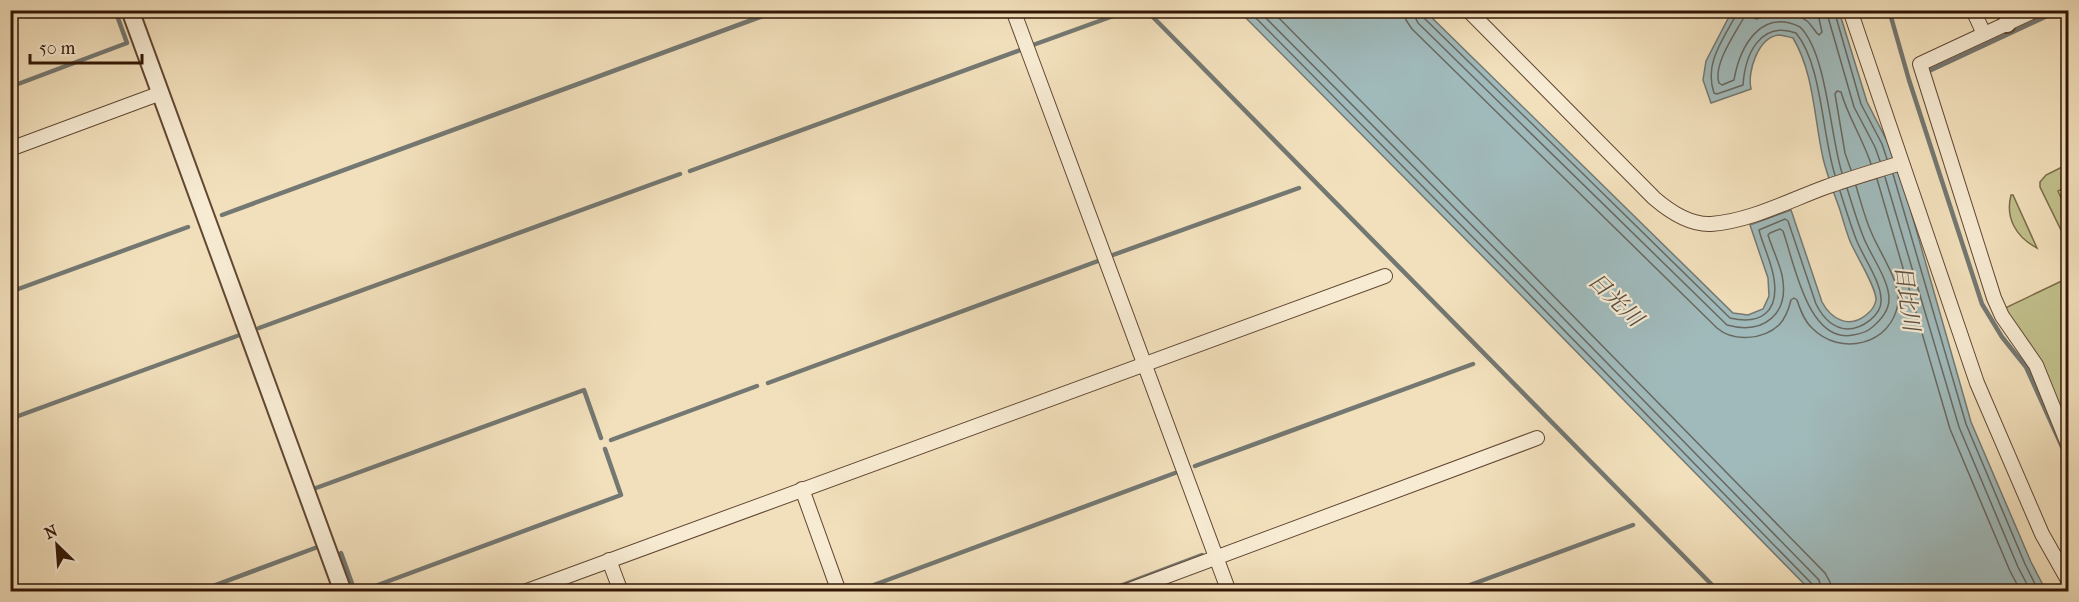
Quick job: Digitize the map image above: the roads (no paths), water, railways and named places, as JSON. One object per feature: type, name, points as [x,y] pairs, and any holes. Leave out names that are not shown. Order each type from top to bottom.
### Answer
[{"type":"street","points":[[130,10],[343,591]]},
{"type":"street","points":[[1013,10],[1229,591]]},
{"type":"street","points":[[1468,10],[1669,211],[1692,221],[1710,224],[1741,218],[1901,163]]},
{"type":"street","points":[[1850,10],[1977,383],[2042,534],[2068,580]]},
{"type":"street","points":[[1972,10],[1984,34]]},
{"type":"street","points":[[2036,10],[2008,17],[1984,34],[1920,64],[1994,298],[2002,316],[2036,366],[2068,444]]},
{"type":"street","points":[[10,149],[161,93]]},
{"type":"street","points":[[524,591],[1385,276]]},
{"type":"street","points":[[1124,591],[1538,438]]},
{"type":"street","points":[[801,489],[839,591]]},
{"type":"street","points":[[609,560],[621,591]]},
{"type":"water","points":[[1239,11],[1425,11],[1733,313],[1748,315],[1763,309],[1769,296],[1768,278],[1750,225],[1791,210],[1822,302],[1835,317],[1847,322],[1860,319],[1868,314],[1876,300],[1870,279],[1850,241],[1829,177],[1823,158],[1809,81],[1793,38],[1779,35],[1772,37],[1760,48],[1751,74],[1751,89],[1711,103],[1703,80],[1706,61],[1732,11],[1839,11],[1867,102],[1887,141],[1906,194],[1971,422],[2031,562],[2046,591],[1811,591]]},
{"type":"waterway","points":[[10,87],[127,43],[115,10]]},
{"type":"waterway","points":[[222,215],[779,10]]},
{"type":"waterway","points":[[1146,10],[1719,592]]},
{"type":"waterway","points":[[1889,10],[1909,80],[1982,304],[2002,337],[2026,367],[2068,460]]},
{"type":"waterway","points":[[1929,71],[2060,10]]},
{"type":"waterway","points":[[1033,45],[1127,11]]},
{"type":"waterway","points":[[690,171],[1023,49]]},
{"type":"waterway","points":[[259,328],[680,174]]},
{"type":"waterway","points":[[1110,256],[1299,188]]},
{"type":"waterway","points":[[10,292],[188,227]]},
{"type":"waterway","points":[[768,383],[1098,261]]},
{"type":"waterway","points":[[10,419],[237,336]]},
{"type":"waterway","points":[[1195,466],[1473,364]]},
{"type":"waterway","points":[[611,440],[757,386]]},
{"type":"waterway","points":[[316,488],[584,390],[601,438]]},
{"type":"waterway","points":[[359,592],[621,495],[605,449]]},
{"type":"waterway","points":[[855,592],[1175,473]]},
{"type":"waterway","points":[[1451,592],[1633,525]]},
{"type":"waterway","points":[[197,592],[315,548]]},
{"type":"waterway","points":[[341,553],[355,592]]},
{"type":"waterway","points":[[1104,592],[1202,555]]},
{"type":"water label","name":"目比川","points":[[1908,298]]},
{"type":"water label","name":"日光川","points":[[1616,299]]}]
